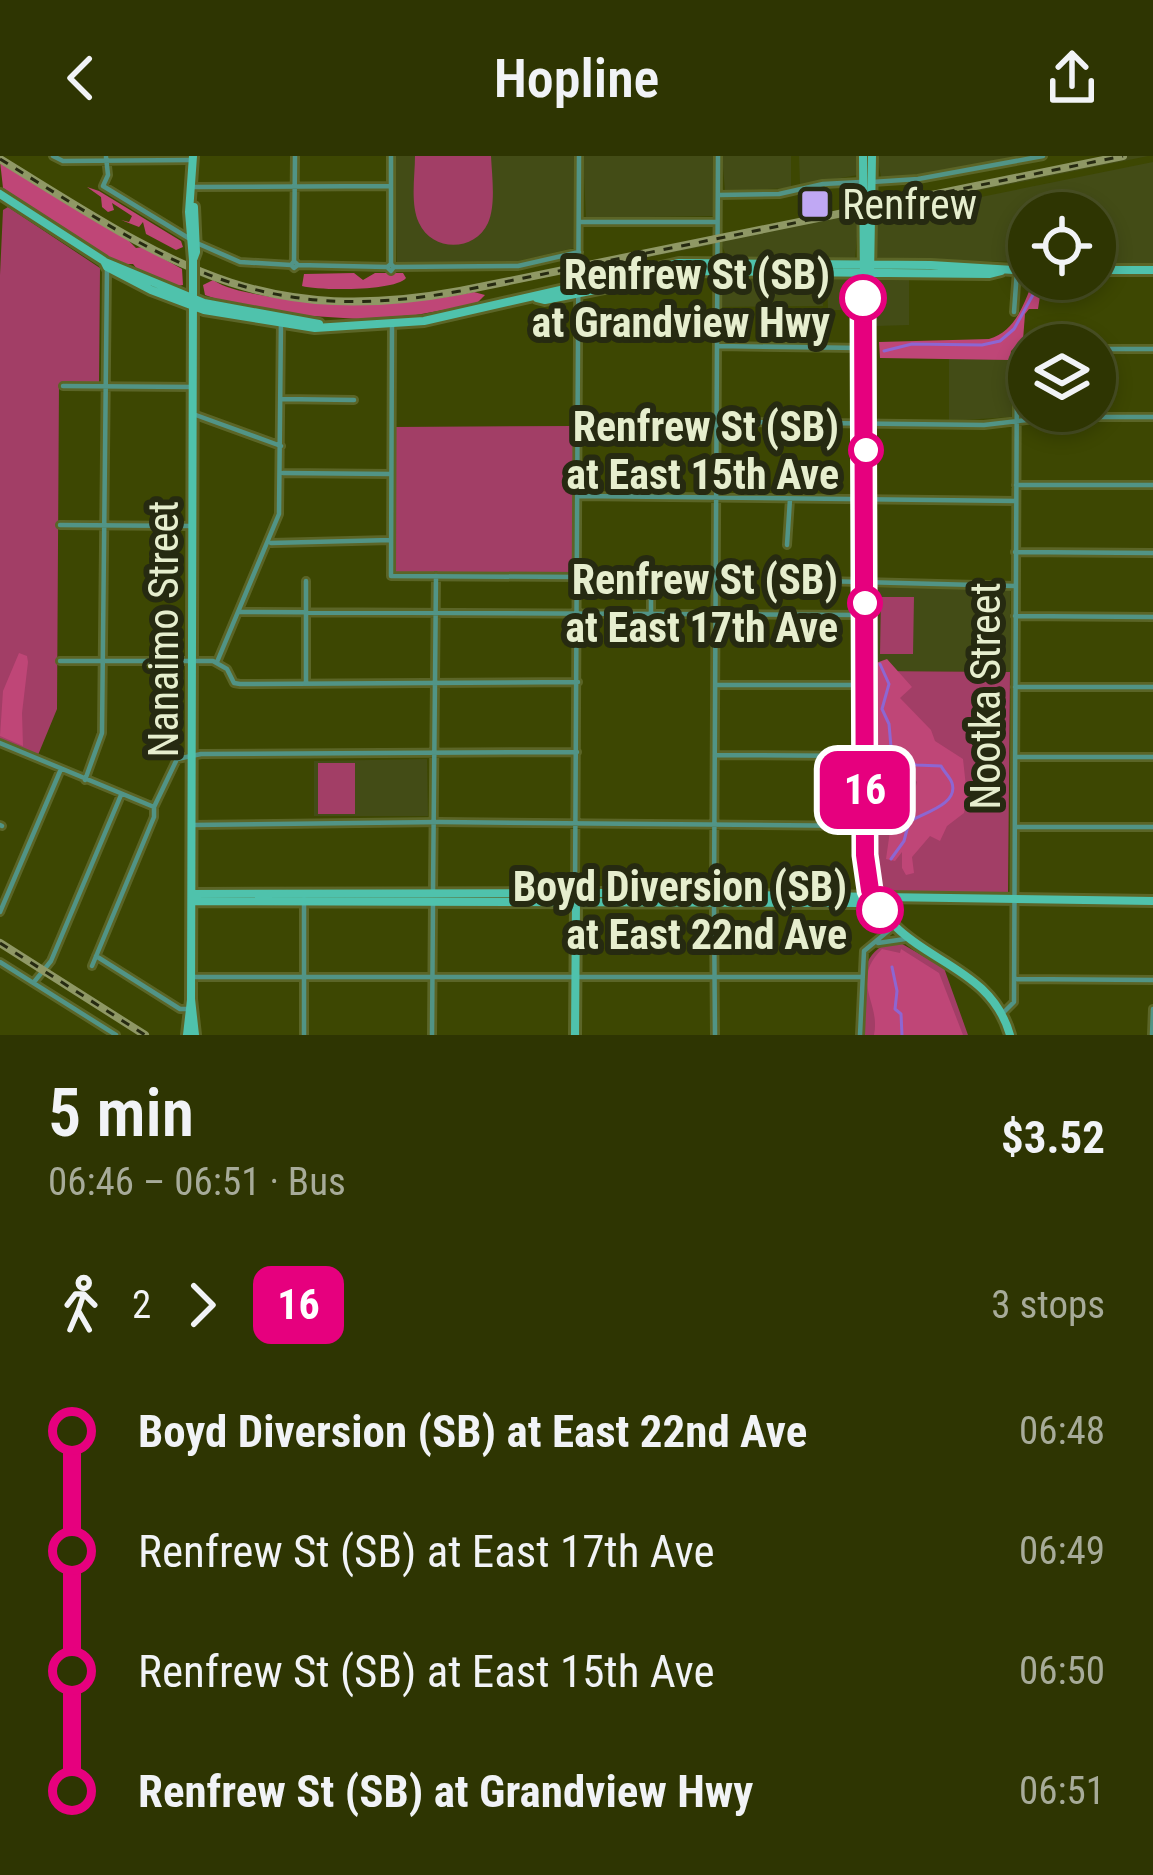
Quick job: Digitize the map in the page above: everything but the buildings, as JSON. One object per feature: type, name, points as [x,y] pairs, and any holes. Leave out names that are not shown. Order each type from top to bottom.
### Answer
[{"type":"street","points":[[53,156],[63,161],[193,158]]},
{"type":"street","points":[[294,264],[295,156]]},
{"type":"street","points":[[391,156],[391,266]]},
{"type":"street","points":[[575,1035],[579,156]]},
{"type":"street","points":[[715,1035],[718,156]]},
{"type":"street","points":[[867,156],[866,865],[874,899],[893,927],[972,979],[1002,1013],[1010,1035]]},
{"type":"street","points":[[718,195],[779,194],[823,184],[918,179],[1042,156]]},
{"type":"street","points":[[106,158],[108,175],[103,186],[193,249],[240,262],[518,266],[579,252]]},
{"type":"street","name":"Nanaimo Street","points":[[191,1035],[193,158]]},
{"type":"street","points":[[193,187],[392,186]]},
{"type":"street","points":[[2,198],[105,264],[192,298],[281,321],[392,325],[545,300],[614,276]]},
{"type":"street","points":[[579,222],[718,222]]},
{"type":"street","points":[[579,269],[589,277],[679,263],[867,269],[981,266],[1008,271]]},
{"type":"street","points":[[85,780],[102,734],[105,264]]},
{"type":"street","points":[[579,289],[718,267]]},
{"type":"street","points":[[1116,270],[1153,270]]},
{"type":"street","points":[[1014,312],[1015,300]]},
{"type":"street","points":[[217,662],[280,514],[281,321]]},
{"type":"street","points":[[392,325],[391,576],[579,577]]},
{"type":"street","points":[[717,346],[867,348]]},
{"type":"street","points":[[1116,349],[1153,349]]},
{"type":"street","points":[[63,386],[194,388]]},
{"type":"street","points":[[281,398],[354,400]]},
{"type":"street","points":[[193,414],[280,446]]},
{"type":"street","points":[[1116,418],[1153,417]]},
{"type":"street","points":[[579,420],[1008,422]]},
{"type":"street","name":"Nootka Street","points":[[1002,1013],[1012,1006],[1014,980],[1016,432]]},
{"type":"street","points":[[280,473],[391,474]]},
{"type":"street","points":[[1016,484],[1153,485]]},
{"type":"street","points":[[579,496],[1016,501]]},
{"type":"street","points":[[788,545],[790,499]]},
{"type":"street","points":[[60,525],[193,526]]},
{"type":"street","points":[[268,543],[391,540]]},
{"type":"street","points":[[1015,552],[1153,553]]},
{"type":"street","points":[[651,574],[651,613]]},
{"type":"street","points":[[432,1035],[436,576]]},
{"type":"street","points":[[306,581],[306,683]]},
{"type":"street","points":[[823,581],[1015,586]]},
{"type":"street","points":[[238,612],[865,615]]},
{"type":"street","points":[[1015,616],[1153,616]]},
{"type":"street","points":[[60,661],[217,662],[234,683],[578,682]]},
{"type":"street","points":[[716,685],[865,685]]},
{"type":"street","points":[[1015,687],[1153,687]]},
{"type":"street","points":[[0,743],[154,807]]},
{"type":"street","points":[[92,965],[174,762],[193,756],[577,752]]},
{"type":"street","points":[[716,755],[865,756]]},
{"type":"street","points":[[1015,757],[1153,757]]},
{"type":"street","points":[[0,912],[61,770]]},
{"type":"street","points":[[34,982],[51,961],[121,795]]},
{"type":"street","points":[[192,825],[865,826]]},
{"type":"street","points":[[1016,826],[1153,827]]},
{"type":"street","points":[[192,898],[864,895],[874,899],[1153,901]]},
{"type":"street","points":[[304,897],[304,1035]]},
{"type":"street","points":[[860,1035],[864,952],[893,927]]},
{"type":"street","points":[[878,943],[905,939]]},
{"type":"street","points":[[96,956],[180,1009],[189,1004]]},
{"type":"street","points":[[0,962],[116,1035]]},
{"type":"street","points":[[191,977],[861,977]]},
{"type":"street","points":[[1014,980],[1153,980]]},
{"type":"street","points":[[1153,1009],[1153,1035]]},
{"type":"shaded area","points":[[1,156],[138,240],[204,272],[278,293],[361,301],[438,293],[1112,156],[1148,156],[859,215],[855,259],[727,258],[721,243],[439,298],[380,305],[277,298],[204,278],[115,235],[0,164]]},
{"type":"shaded area","points":[[394,156],[574,156],[574,248],[505,264],[397,265]]},
{"type":"shaded area","points":[[415,156],[491,156],[490,216],[482,233],[454,245],[425,233],[415,207]]},
{"type":"shaded area","points":[[583,156],[713,156],[713,216],[586,218]]},
{"type":"shaded area","points":[[722,156],[791,156],[791,188],[725,191]]},
{"type":"shaded area","points":[[799,156],[858,156],[858,175],[800,185]]},
{"type":"shaded area","points":[[877,156],[1027,156],[881,177]]},
{"type":"shaded area","points":[[0,161],[136,248],[143,247],[182,269],[183,285],[164,284],[133,264],[120,264],[17,198],[3,188]]},
{"type":"shaded area","points":[[1153,162],[1153,263],[1116,263],[1116,192],[1008,192],[1008,262],[879,259],[877,218]]},
{"type":"shaded area","points":[[87,187],[181,241],[183,247],[176,250],[146,234],[143,222],[139,227],[121,220],[129,222],[132,216],[112,203],[114,210],[108,212],[101,197]]},
{"type":"shaded area","points":[[8,207],[100,268],[99,383],[59,383],[57,709],[38,755],[0,739],[0,275],[3,210]]},
{"type":"shaded area","points":[[354,273],[363,280],[375,273],[403,273],[406,278],[373,288],[302,286],[304,274]]},
{"type":"shaded area","points":[[725,276],[822,277],[823,306],[722,307]]},
{"type":"shaded area","points":[[827,277],[857,279],[858,310],[828,310]]},
{"type":"shaded area","points":[[880,277],[909,280],[909,325],[876,326],[876,281]]},
{"type":"shaded area","points":[[213,280],[245,292],[318,303],[485,295],[476,304],[359,319],[240,307],[205,295],[203,285]]},
{"type":"shaded area","points":[[1025,300],[1039,300],[1038,309],[1025,314],[1024,324],[1011,324]]},
{"type":"shaded area","points":[[1006,330],[1008,360],[880,358],[879,342],[989,339]]},
{"type":"shaded area","points":[[1008,358],[1008,417],[949,421],[949,359]]},
{"type":"shaded area","points":[[575,426],[574,573],[395,574],[395,427]]},
{"type":"shaded area","points":[[871,588],[1007,588],[1010,672],[870,671]]},
{"type":"shaded area","points":[[881,597],[914,597],[913,654],[880,654]]},
{"type":"shaded area","points":[[19,653],[28,662],[23,746],[0,736],[3,691]]},
{"type":"shaded area","points":[[887,659],[912,687],[900,698],[931,730],[935,741],[963,759],[967,796],[964,813],[947,826],[940,841],[930,836],[912,857],[914,873],[906,875],[902,852],[895,861],[886,859],[894,803],[914,793],[917,782],[908,771],[875,754],[876,663]]},
{"type":"shaded area","points":[[870,671],[1010,672],[1008,894],[877,891],[870,853]]},
{"type":"shaded area","points":[[427,759],[428,816],[314,816],[314,761]]},
{"type":"shaded area","points":[[318,763],[355,763],[355,814],[318,814]]},
{"type":"shaded area","points":[[897,941],[944,968],[968,1035],[862,1035],[866,965],[883,946]]},
{"type":"shaded area","points":[[882,949],[900,953],[901,949],[939,973],[963,1035],[874,1035],[867,982],[872,961]]},
{"type":"waterway","points":[[884,351],[912,344],[1000,341],[1014,329],[1030,300]]},
{"type":"waterway","points":[[880,664],[889,684],[882,709],[891,747],[916,765],[941,766],[953,791],[945,803],[909,822],[904,841],[891,859]]},
{"type":"waterway","points":[[892,967],[902,1035]]},
{"type":"railway","points":[[0,159],[164,255],[268,293],[325,301],[388,300],[460,291],[1123,156]]},
{"type":"railway","points":[[0,943],[145,1035]]},
{"type":"bus line","name":"16","points":[[863,298],[865,855],[870,890],[880,910]]},
{"type":"place","name":"Renfrew","points":[[815,204]]},
{"type":"place","name":"Renfrew St (SB) at Grandview Hwy","points":[[863,298]]},
{"type":"place","name":"Renfrew St (SB) at East 15th Ave","points":[[866,450]]},
{"type":"place","name":"Renfrew St (SB) at East 17th Ave","points":[[865,603]]},
{"type":"place","name":"Boyd Diversion (SB) at East 22nd Ave","points":[[880,910]]}]
